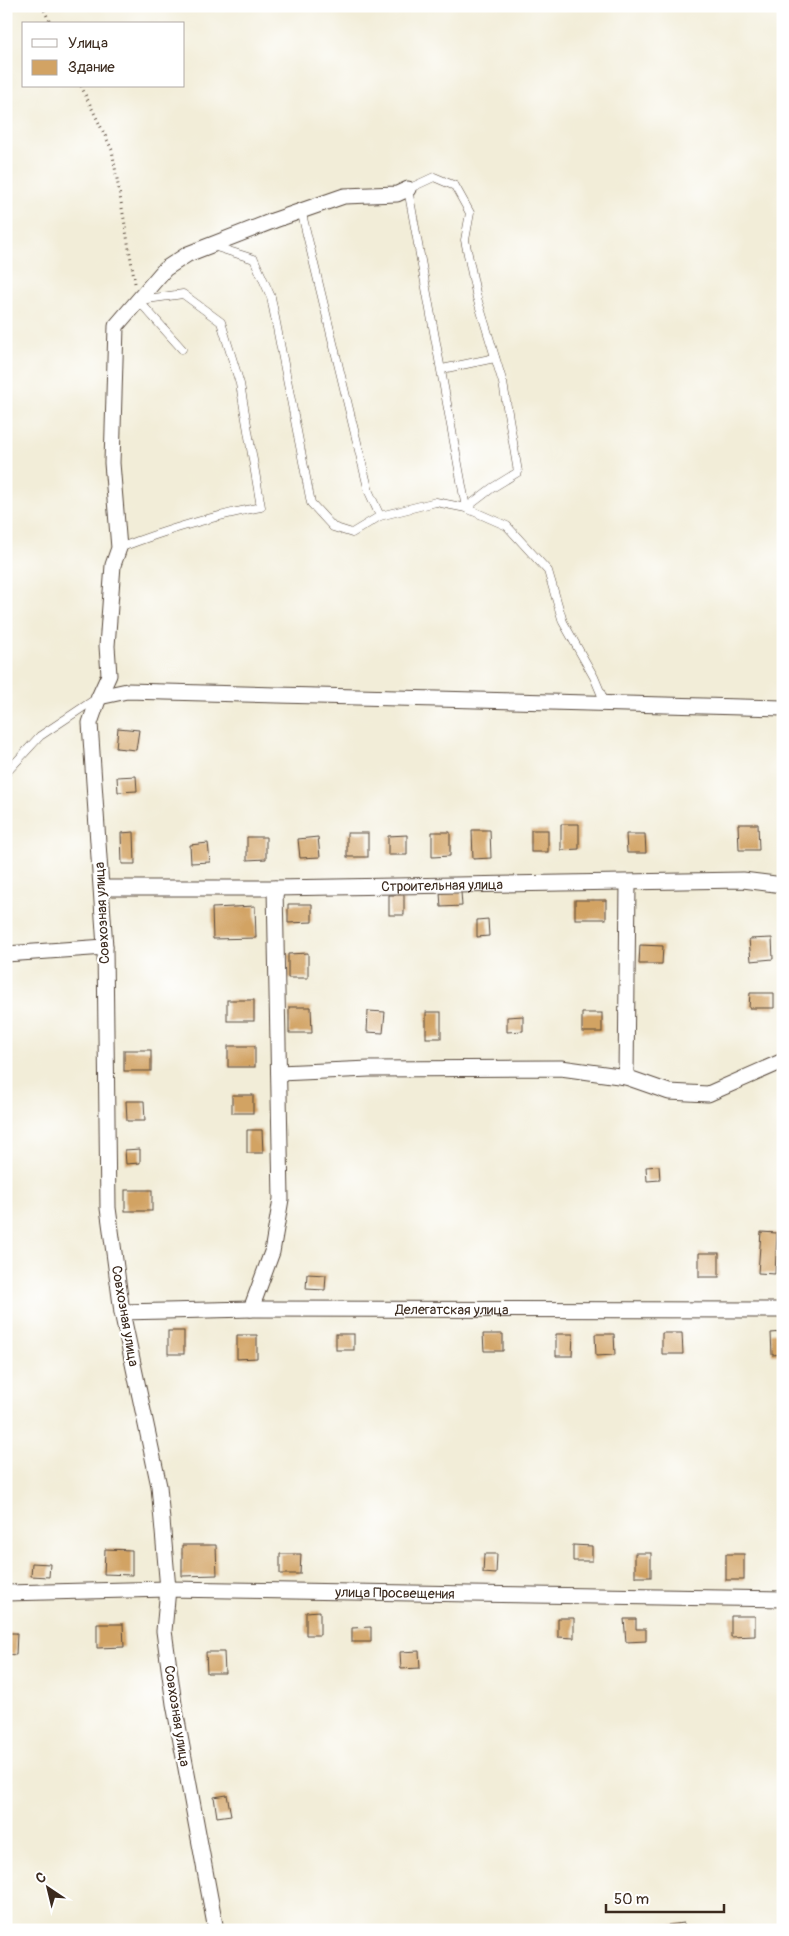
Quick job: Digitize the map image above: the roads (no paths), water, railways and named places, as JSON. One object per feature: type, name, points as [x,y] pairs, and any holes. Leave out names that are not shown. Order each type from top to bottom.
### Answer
[{"type":"street","name":"Совхозная улица","points":[[216,1930],[174,1704],[164,1631],[168,1589],[159,1486],[122,1312],[108,1208],[105,947],[90,723],[109,675],[107,646],[113,565],[119,548],[112,463],[116,326],[165,269],[188,254],[300,210],[344,196],[397,194],[408,189]]},
{"type":"street","points":[[99,697],[126,691],[783,708]]},
{"type":"street","name":"Строительная улица","points":[[102,888],[275,888],[743,880],[783,885]]},
{"type":"street","points":[[626,1077],[628,882]]},
{"type":"street","points":[[251,1309],[272,1252],[281,1199],[275,888]]},
{"type":"street","points":[[6,954],[105,947]]},
{"type":"street","points":[[279,1073],[369,1069],[561,1068],[626,1077],[669,1092],[708,1094],[783,1061]]},
{"type":"street","name":"Делегатская улица","points":[[122,1312],[251,1309],[783,1310]]},
{"type":"street","name":"улица Просвещения","points":[[6,1593],[168,1589],[783,1599]]},
{"type":"lane","points":[[434,177],[455,186],[470,213],[465,240],[477,298],[504,383],[518,472],[492,488],[466,508],[408,189],[434,177]]},
{"type":"lane","points":[[300,210],[369,492],[380,516]]},
{"type":"lane","points":[[211,245],[254,259],[271,297],[311,503],[333,527],[352,533],[380,516],[436,502],[466,508],[507,526],[548,571],[563,622],[594,677],[605,703]]},
{"type":"lane","points":[[119,548],[163,531],[220,514],[261,507],[240,384],[221,322],[183,294],[138,300]]},
{"type":"lane","points":[[138,300],[182,349]]},
{"type":"lane","points":[[442,370],[495,358]]},
{"type":"lane","points":[[6,773],[40,736],[99,697]]}]
